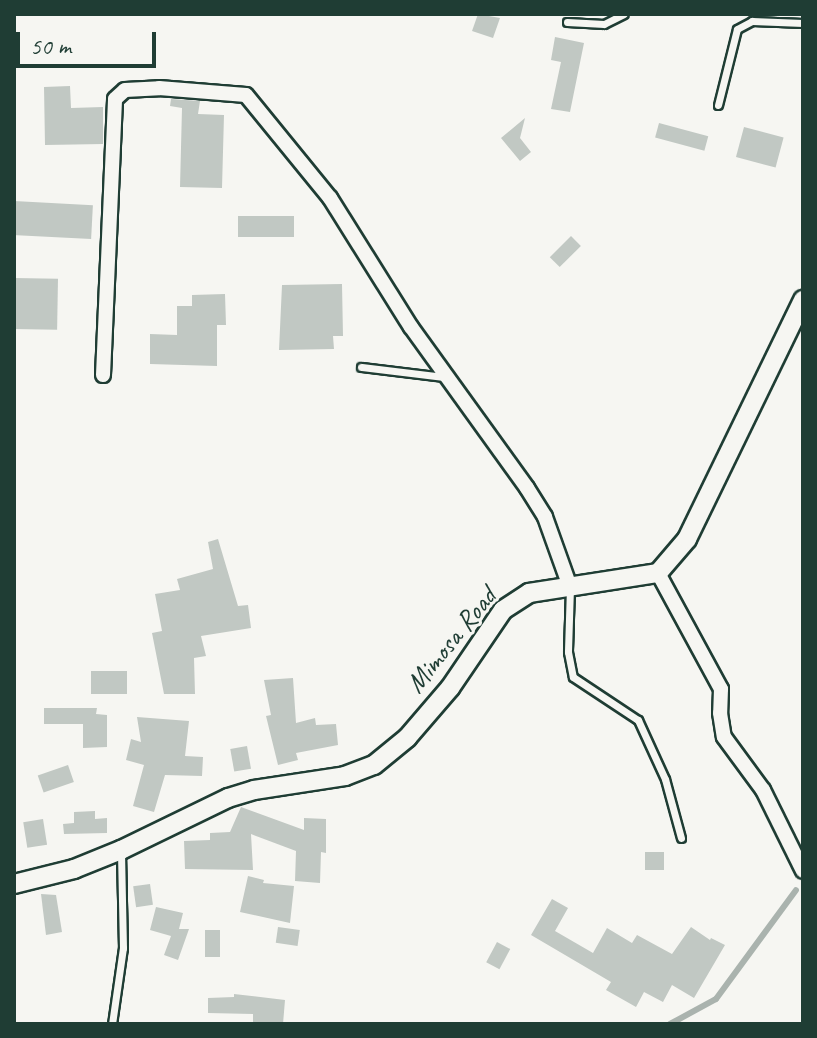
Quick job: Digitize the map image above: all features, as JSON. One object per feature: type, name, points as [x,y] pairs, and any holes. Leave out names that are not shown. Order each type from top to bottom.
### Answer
[{"type":"street","points":[[103,375],[115,99],[125,90],[159,88],[238,93],[253,100],[330,198],[446,377],[545,517],[570,587]]},
{"type":"street","points":[[803,300],[687,539],[658,573],[721,689],[720,713],[724,737],[763,790],[803,871]]},
{"type":"street","name":"Mimosa Road","points":[[14,884],[74,869],[121,850],[228,798],[254,790],[345,776],[374,765],[407,738],[450,688],[503,610],[529,593],[658,573]]},
{"type":"lane","points":[[567,22],[604,24],[624,14]]},
{"type":"lane","points":[[718,105],[737,29],[752,21],[803,23]]},
{"type":"lane","points":[[361,367],[446,377]]},
{"type":"lane","points":[[570,587],[568,652],[573,677],[638,720],[665,779],[681,838]]},
{"type":"lane","points":[[112,1024],[123,948],[121,850]]},
{"type":"building","points":[[478,14],[500,18],[493,38],[472,31]]},
{"type":"building","points":[[555,37],[584,43],[570,112],[551,109],[561,62],[551,60]]},
{"type":"building","points":[[70,86],[71,108],[103,107],[103,144],[45,145],[44,87]]},
{"type":"building","points":[[171,99],[200,101],[198,114],[224,115],[222,188],[180,187],[182,108],[170,106]]},
{"type":"building","points":[[525,118],[520,138],[531,152],[520,161],[501,138]]},
{"type":"building","points":[[659,123],[708,136],[704,151],[655,137]]},
{"type":"building","points":[[744,127],[784,138],[776,168],[736,157]]},
{"type":"building","points":[[14,201],[93,205],[91,239],[14,235]]},
{"type":"building","points":[[238,216],[294,216],[294,237],[238,237]]},
{"type":"building","points":[[571,236],[581,246],[560,267],[550,257]]},
{"type":"building","points":[[14,278],[58,279],[57,330],[14,329]]},
{"type":"building","points":[[342,284],[343,336],[333,336],[334,349],[279,350],[282,285]]},
{"type":"building","points":[[225,294],[226,325],[217,325],[217,366],[150,364],[150,334],[177,335],[177,306],[192,306],[192,295]]},
{"type":"building","points":[[218,539],[238,606],[248,605],[251,628],[201,636],[206,656],[194,658],[195,694],[164,694],[152,633],[162,631],[155,594],[180,590],[177,579],[213,569],[208,542]]},
{"type":"building","points":[[91,671],[127,671],[127,694],[91,694]]},
{"type":"building","points":[[293,678],[296,723],[315,718],[316,725],[336,724],[338,745],[296,753],[298,760],[278,765],[266,716],[271,715],[264,680]]},
{"type":"building","points":[[44,708],[97,708],[96,714],[107,715],[107,747],[83,748],[83,724],[44,724]]},
{"type":"building","points":[[137,717],[189,721],[185,756],[203,757],[202,776],[165,775],[154,812],[133,806],[144,765],[126,760],[131,739],[141,742]]},
{"type":"building","points":[[247,746],[251,769],[234,772],[230,749]]},
{"type":"building","points":[[68,765],[74,782],[44,792],[38,775]]},
{"type":"building","points":[[241,807],[304,830],[304,818],[326,819],[326,853],[321,852],[320,883],[295,881],[296,851],[251,834],[253,870],[185,869],[184,841],[210,840],[210,833],[230,832]]},
{"type":"building","points":[[95,811],[95,819],[107,818],[107,833],[64,834],[63,824],[74,823],[74,812]]},
{"type":"building","points":[[43,819],[47,845],[27,848],[23,822]]},
{"type":"building","points":[[645,852],[664,852],[664,870],[645,870]]},
{"type":"building","points":[[248,876],[264,880],[263,883],[294,886],[290,923],[240,912]]},
{"type":"building","points":[[150,884],[153,905],[136,907],[133,886]]},
{"type":"building","points":[[41,894],[56,895],[62,932],[46,935]]},
{"type":"building","points":[[552,899],[568,908],[555,931],[593,953],[607,928],[632,943],[637,935],[672,954],[691,927],[710,940],[725,945],[694,998],[672,985],[663,1002],[644,992],[636,1007],[606,990],[611,982],[531,935]]},
{"type":"building","points":[[156,907],[183,913],[179,929],[189,929],[178,960],[164,955],[171,936],[150,930]]},
{"type":"building","points":[[278,927],[300,930],[298,946],[276,943]]},
{"type":"building","points":[[205,930],[220,930],[220,957],[205,957]]},
{"type":"building","points":[[497,942],[510,949],[499,969],[486,962]]},
{"type":"building","points":[[234,994],[285,1000],[283,1024],[253,1024],[253,1014],[208,1013],[208,998],[234,997]]},
{"type":"waterway","points":[[670,1024],[716,999],[796,890]]}]
